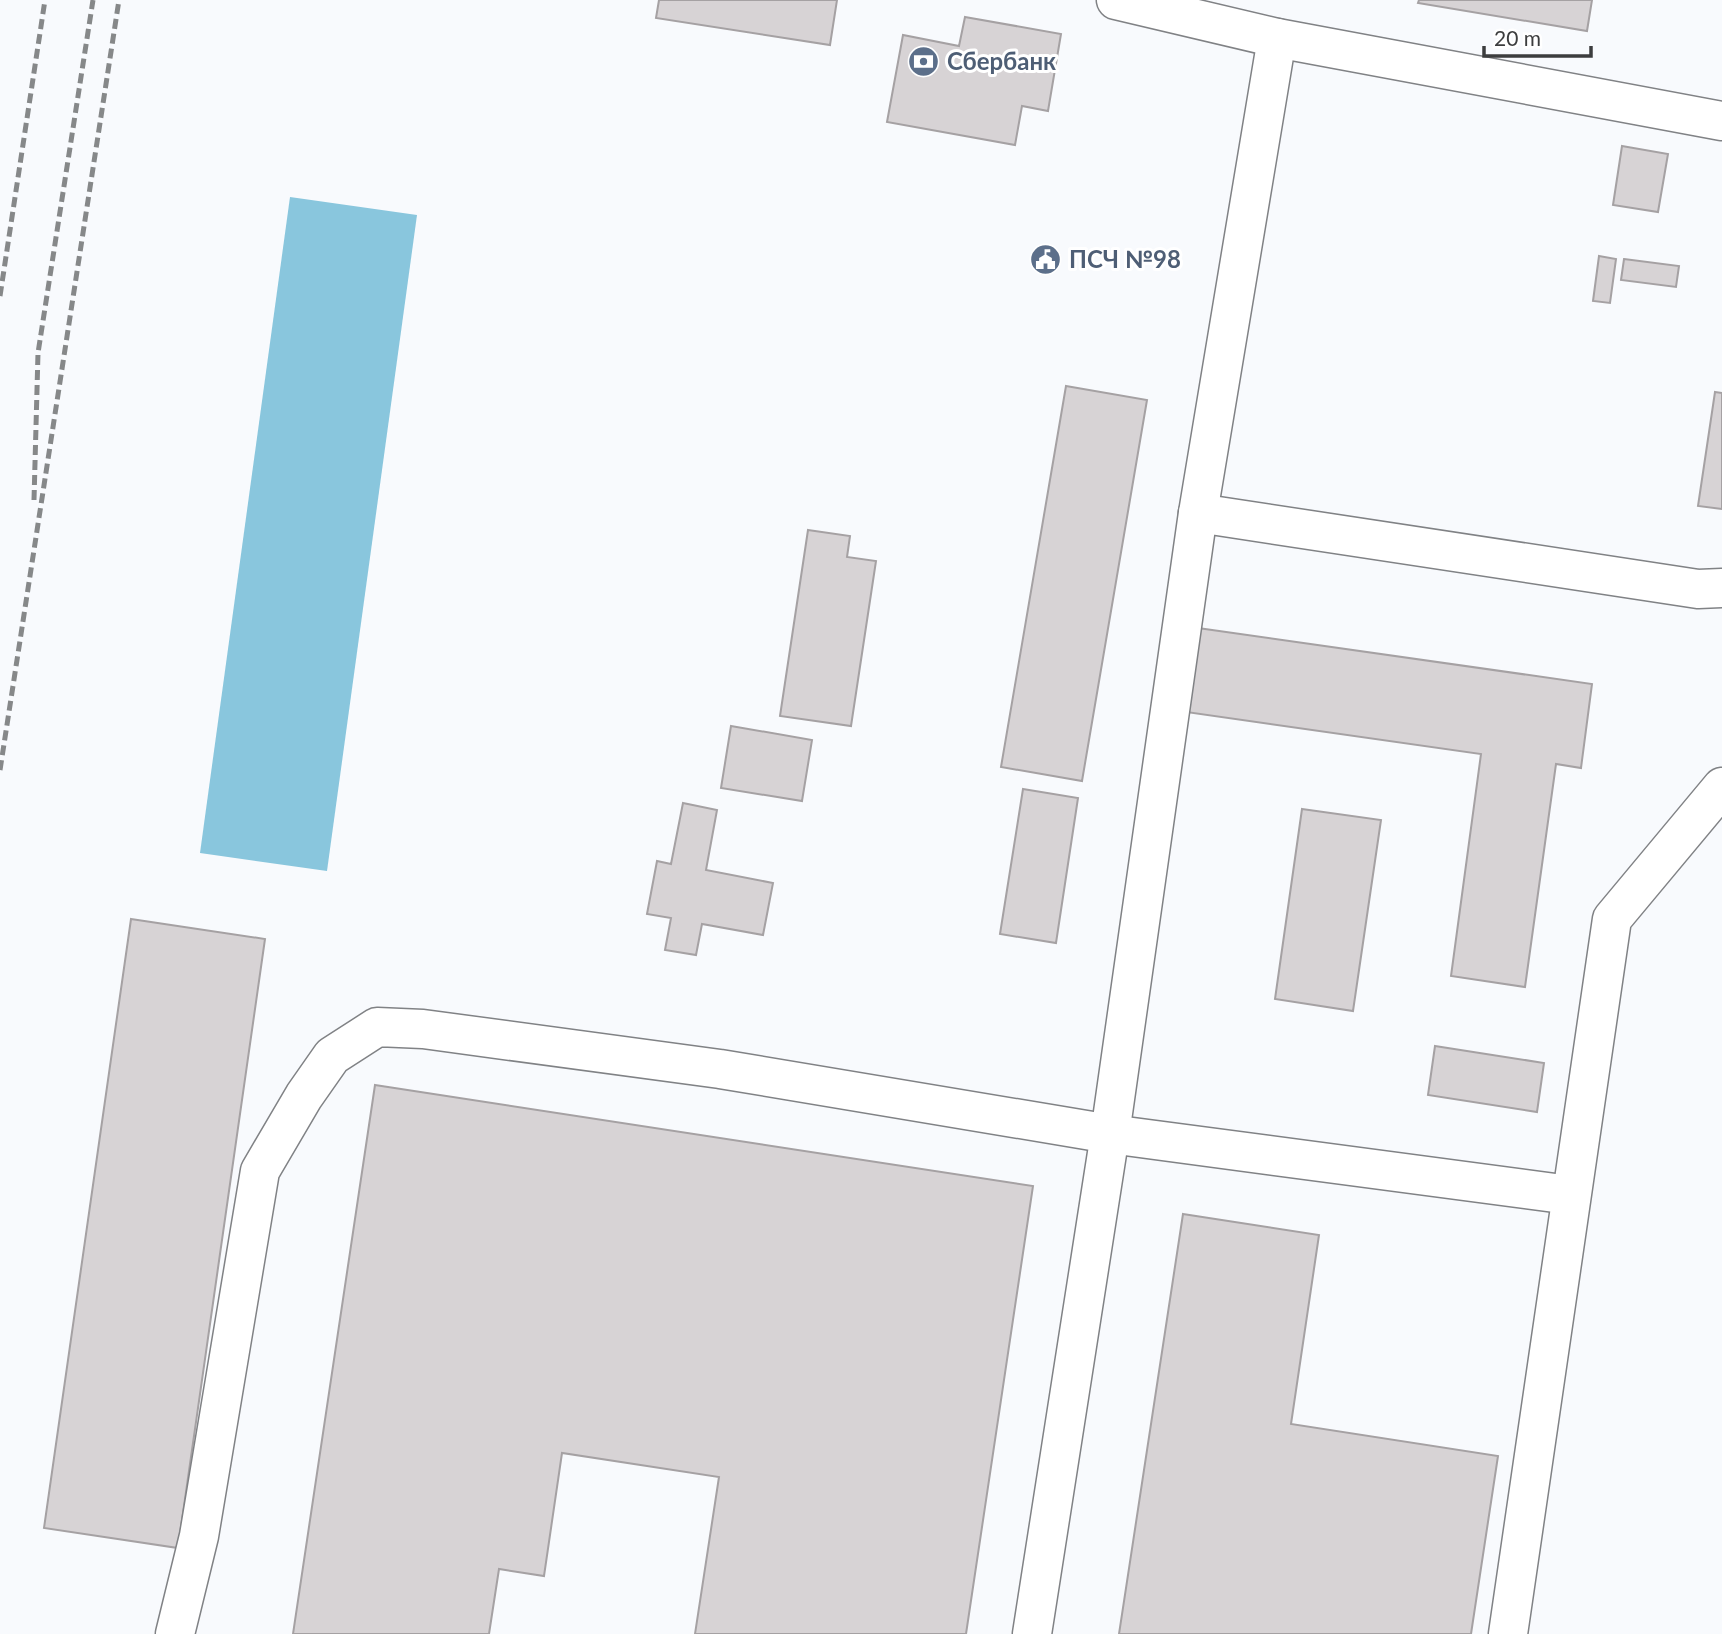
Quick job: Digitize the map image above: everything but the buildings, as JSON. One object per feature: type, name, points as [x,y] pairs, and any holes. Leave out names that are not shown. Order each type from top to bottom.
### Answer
[{"type":"street","points":[[1116,0],[1178,7],[1276,38],[1722,121]]},
{"type":"street","points":[[1032,1634],[1110,1134],[1198,513],[1276,38]]},
{"type":"street","points":[[1198,513],[1698,589],[1722,588]]},
{"type":"street","points":[[1508,1634],[1612,919],[1722,787]]},
{"type":"street","points":[[175,1634],[200,1536],[260,1171],[304,1096],[332,1056],[377,1027],[423,1029],[720,1069],[1110,1134],[1570,1195]]},
{"type":"water","points":[[290,197],[417,215],[327,871],[200,853]]},
{"type":"railway","points":[[0,296],[45,0]]},
{"type":"railway","points":[[34,500],[38,353],[93,0]]},
{"type":"railway","points":[[0,770],[119,0]]},
{"type":"place","name":"Сбербанк","points":[[924,62]]},
{"type":"place","name":"ПСЧ №98","points":[[1046,260]]}]
